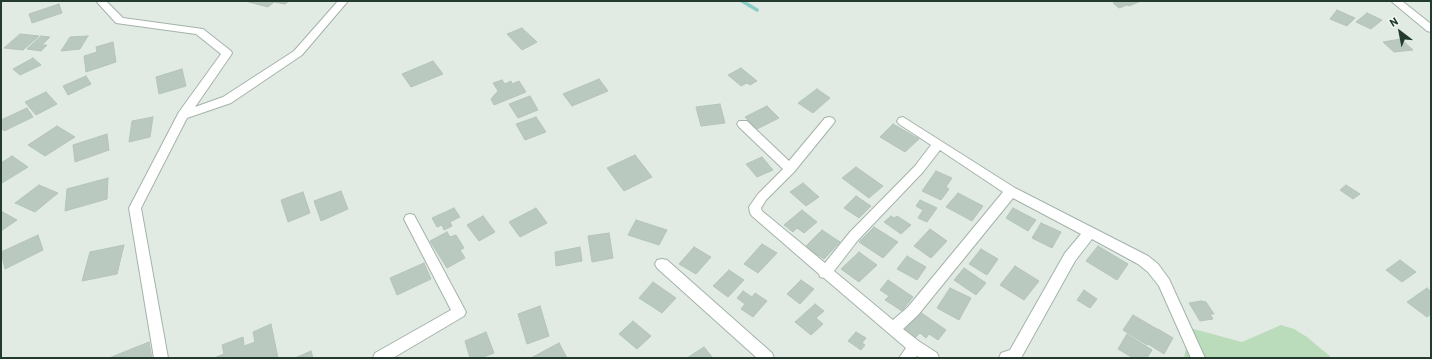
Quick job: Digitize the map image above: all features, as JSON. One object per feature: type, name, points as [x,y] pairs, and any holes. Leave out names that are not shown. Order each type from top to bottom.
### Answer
[{"type":"street","points":[[101,1],[120,21],[199,31],[227,53],[183,115],[134,208],[161,358]]},
{"type":"street","points":[[183,115],[227,100],[298,53],[344,1]]},
{"type":"street","points":[[1396,1],[1431,28]]},
{"type":"street","points":[[829,121],[790,169],[762,197],[755,207],[756,213],[825,273],[893,329],[911,353],[932,358]]},
{"type":"street","points":[[903,121],[1011,191],[1143,260],[1153,268],[1164,283],[1198,358]]},
{"type":"street","points":[[743,124],[790,169]]},
{"type":"street","points":[[825,273],[854,236],[919,169],[938,144]]},
{"type":"street","points":[[893,329],[913,311],[1011,191]]},
{"type":"street","points":[[380,358],[459,312],[410,219]]},
{"type":"street","points":[[1006,358],[1015,355],[1070,257],[1090,232]]},
{"type":"street","points":[[662,264],[767,358]]},
{"type":"green space","points":[[1281,325],[1294,329],[1307,337],[1332,358],[1184,358],[1190,328],[1242,342]]},
{"type":"building","points":[[245,1],[289,1],[285,4],[274,2],[268,7]]},
{"type":"building","points":[[1119,1],[1141,1],[1119,8],[1113,3]]},
{"type":"building","points":[[59,4],[62,13],[32,23],[29,14]]},
{"type":"building","points":[[1337,10],[1355,18],[1347,26],[1330,19]]},
{"type":"building","points":[[1367,13],[1382,20],[1371,29],[1356,22]]},
{"type":"building","points":[[522,28],[537,42],[522,50],[507,34]]},
{"type":"building","points":[[20,34],[39,36],[23,50],[4,48]]},
{"type":"building","points":[[41,36],[50,37],[42,45],[47,45],[41,51],[27,49]]},
{"type":"building","points":[[88,36],[80,49],[61,51],[70,37]]},
{"type":"building","points":[[1401,39],[1413,50],[1394,52],[1383,42]]},
{"type":"building","points":[[113,42],[116,62],[86,72],[84,56],[97,52],[96,47]]},
{"type":"building","points":[[33,58],[41,65],[20,75],[13,69]]},
{"type":"building","points":[[433,61],[443,74],[411,87],[402,74]]},
{"type":"building","points":[[741,68],[757,81],[750,85],[747,83],[741,86],[728,75]]},
{"type":"building","points":[[182,69],[186,86],[159,94],[156,77]]},
{"type":"building","points":[[86,76],[91,84],[68,95],[63,86]]},
{"type":"building","points":[[599,79],[608,91],[572,106],[563,94]]},
{"type":"building","points":[[502,80],[505,84],[511,81],[512,84],[519,81],[526,92],[494,105],[491,99],[498,91],[493,83]]},
{"type":"building","points":[[817,89],[830,98],[813,113],[798,103]]},
{"type":"building","points":[[46,92],[57,104],[36,115],[25,102]]},
{"type":"building","points":[[530,96],[538,110],[518,118],[509,104]]},
{"type":"building","points":[[720,104],[725,123],[701,126],[696,107]]},
{"type":"building","points":[[767,106],[779,118],[757,129],[745,117]]},
{"type":"building","points":[[27,108],[33,117],[4,131],[1,127],[1,120]]},
{"type":"building","points":[[153,117],[150,137],[129,142],[132,121]]},
{"type":"building","points":[[536,117],[546,132],[525,140],[516,124]]},
{"type":"building","points":[[893,124],[919,139],[905,152],[880,137]]},
{"type":"building","points":[[57,126],[75,137],[45,156],[28,145]]},
{"type":"building","points":[[107,134],[109,150],[75,162],[73,145]]},
{"type":"building","points":[[635,155],[652,177],[624,191],[607,168]]},
{"type":"building","points":[[12,156],[28,167],[2,183],[1,163]]},
{"type":"building","points":[[762,157],[773,170],[757,177],[746,164]]},
{"type":"building","points":[[856,167],[883,186],[869,198],[842,178]]},
{"type":"building","points":[[936,171],[952,178],[946,187],[949,189],[941,200],[922,191]]},
{"type":"building","points":[[108,178],[107,199],[65,211],[67,189]]},
{"type":"building","points":[[803,183],[819,197],[806,206],[790,192]]},
{"type":"building","points":[[39,185],[58,193],[35,212],[15,203]]},
{"type":"building","points":[[1346,185],[1360,194],[1353,199],[1340,190]]},
{"type":"building","points":[[341,191],[348,209],[321,221],[314,201]]},
{"type":"building","points":[[303,192],[310,213],[288,222],[281,200]]},
{"type":"building","points":[[958,193],[983,206],[972,221],[946,207]]},
{"type":"building","points":[[856,196],[871,206],[859,218],[844,208]]},
{"type":"building","points":[[920,200],[937,208],[927,222],[918,218],[923,210],[916,206]]},
{"type":"building","points":[[454,208],[460,217],[450,222],[452,226],[444,230],[442,225],[437,227],[432,218]]},
{"type":"building","points":[[536,208],[547,223],[520,237],[509,222]]},
{"type":"building","points":[[1013,208],[1036,220],[1028,231],[1006,218]]},
{"type":"building","points":[[802,210],[817,222],[804,233],[797,228],[793,232],[784,225]]},
{"type":"building","points":[[1,211],[17,220],[1,231]]},
{"type":"building","points":[[483,216],[495,232],[479,241],[467,225]]},
{"type":"building","points":[[891,216],[894,218],[897,216],[911,225],[901,234],[884,222]]},
{"type":"building","points":[[636,220],[667,230],[659,245],[628,235]]},
{"type":"building","points":[[1041,223],[1061,232],[1052,248],[1032,238]]},
{"type":"building","points":[[874,227],[898,242],[883,258],[859,242]]},
{"type":"building","points":[[930,229],[947,241],[931,258],[914,246]]},
{"type":"building","points":[[822,230],[840,242],[824,259],[805,247]]},
{"type":"building","points":[[447,232],[450,237],[456,235],[464,248],[460,250],[465,258],[447,268],[430,241]]},
{"type":"building","points":[[609,233],[613,258],[592,262],[588,236]]},
{"type":"building","points":[[38,235],[43,250],[5,269],[1,252]]},
{"type":"building","points":[[762,244],[777,253],[758,273],[744,264]]},
{"type":"building","points":[[124,245],[117,274],[82,281],[90,252]]},
{"type":"building","points":[[1098,246],[1128,264],[1117,280],[1086,261]]},
{"type":"building","points":[[580,247],[582,261],[556,266],[555,252]]},
{"type":"building","points":[[694,247],[711,257],[696,274],[679,264]]},
{"type":"building","points":[[981,249],[998,259],[987,275],[969,264]]},
{"type":"building","points":[[859,252],[877,265],[859,282],[841,269]]},
{"type":"building","points":[[907,256],[926,267],[917,280],[897,269]]},
{"type":"building","points":[[1400,260],[1416,272],[1402,282],[1386,270]]},
{"type":"building","points":[[424,263],[431,279],[397,295],[390,278]]},
{"type":"building","points":[[1015,266],[1039,281],[1024,300],[1000,285]]},
{"type":"building","points":[[964,268],[986,283],[976,295],[954,280]]},
{"type":"building","points":[[729,270],[744,280],[728,297],[713,286]]},
{"type":"building","points":[[801,280],[814,289],[800,304],[787,294]]},
{"type":"building","points":[[888,280],[913,297],[902,311],[885,300],[889,296],[880,290]]},
{"type":"building","points":[[653,282],[676,298],[662,313],[639,298]]},
{"type":"building","points":[[950,288],[971,298],[959,320],[937,308]]},
{"type":"building","points":[[1427,288],[1431,292],[1431,314],[1427,317],[1407,302]]},
{"type":"building","points":[[1084,290],[1097,299],[1090,308],[1077,300]]},
{"type":"building","points":[[743,291],[752,297],[755,293],[767,301],[753,317],[741,309],[745,304],[737,298]]},
{"type":"building","points":[[1201,301],[1206,302],[1214,314],[1210,314],[1213,319],[1200,321],[1189,303]]},
{"type":"building","points":[[815,304],[824,311],[816,318],[823,324],[811,335],[795,322]]},
{"type":"building","points":[[540,306],[549,336],[527,344],[518,314]]},
{"type":"building","points":[[920,312],[946,330],[938,340],[929,334],[926,338],[920,333],[915,338],[904,330]]},
{"type":"building","points":[[1133,315],[1157,329],[1147,345],[1123,330]]},
{"type":"building","points":[[633,321],[651,336],[637,349],[619,334]]},
{"type":"building","points":[[271,324],[278,358],[214,358],[224,354],[222,345],[243,337],[244,346],[255,342],[253,332]]},
{"type":"building","points":[[1158,329],[1173,338],[1164,354],[1148,344]]},
{"type":"building","points":[[486,332],[494,353],[481,358],[470,358],[465,341]]},
{"type":"building","points":[[856,332],[866,338],[862,343],[865,345],[861,350],[848,341]]},
{"type":"building","points":[[1127,334],[1152,350],[1147,358],[1133,358],[1118,349]]},
{"type":"building","points":[[149,342],[152,358],[109,358]]},
{"type":"building","points":[[559,343],[567,358],[531,358]]},
{"type":"building","points":[[704,347],[713,358],[687,358]]},
{"type":"building","points":[[311,351],[313,358],[295,358]]},
{"type":"waterway","points":[[742,1],[757,10]]}]
